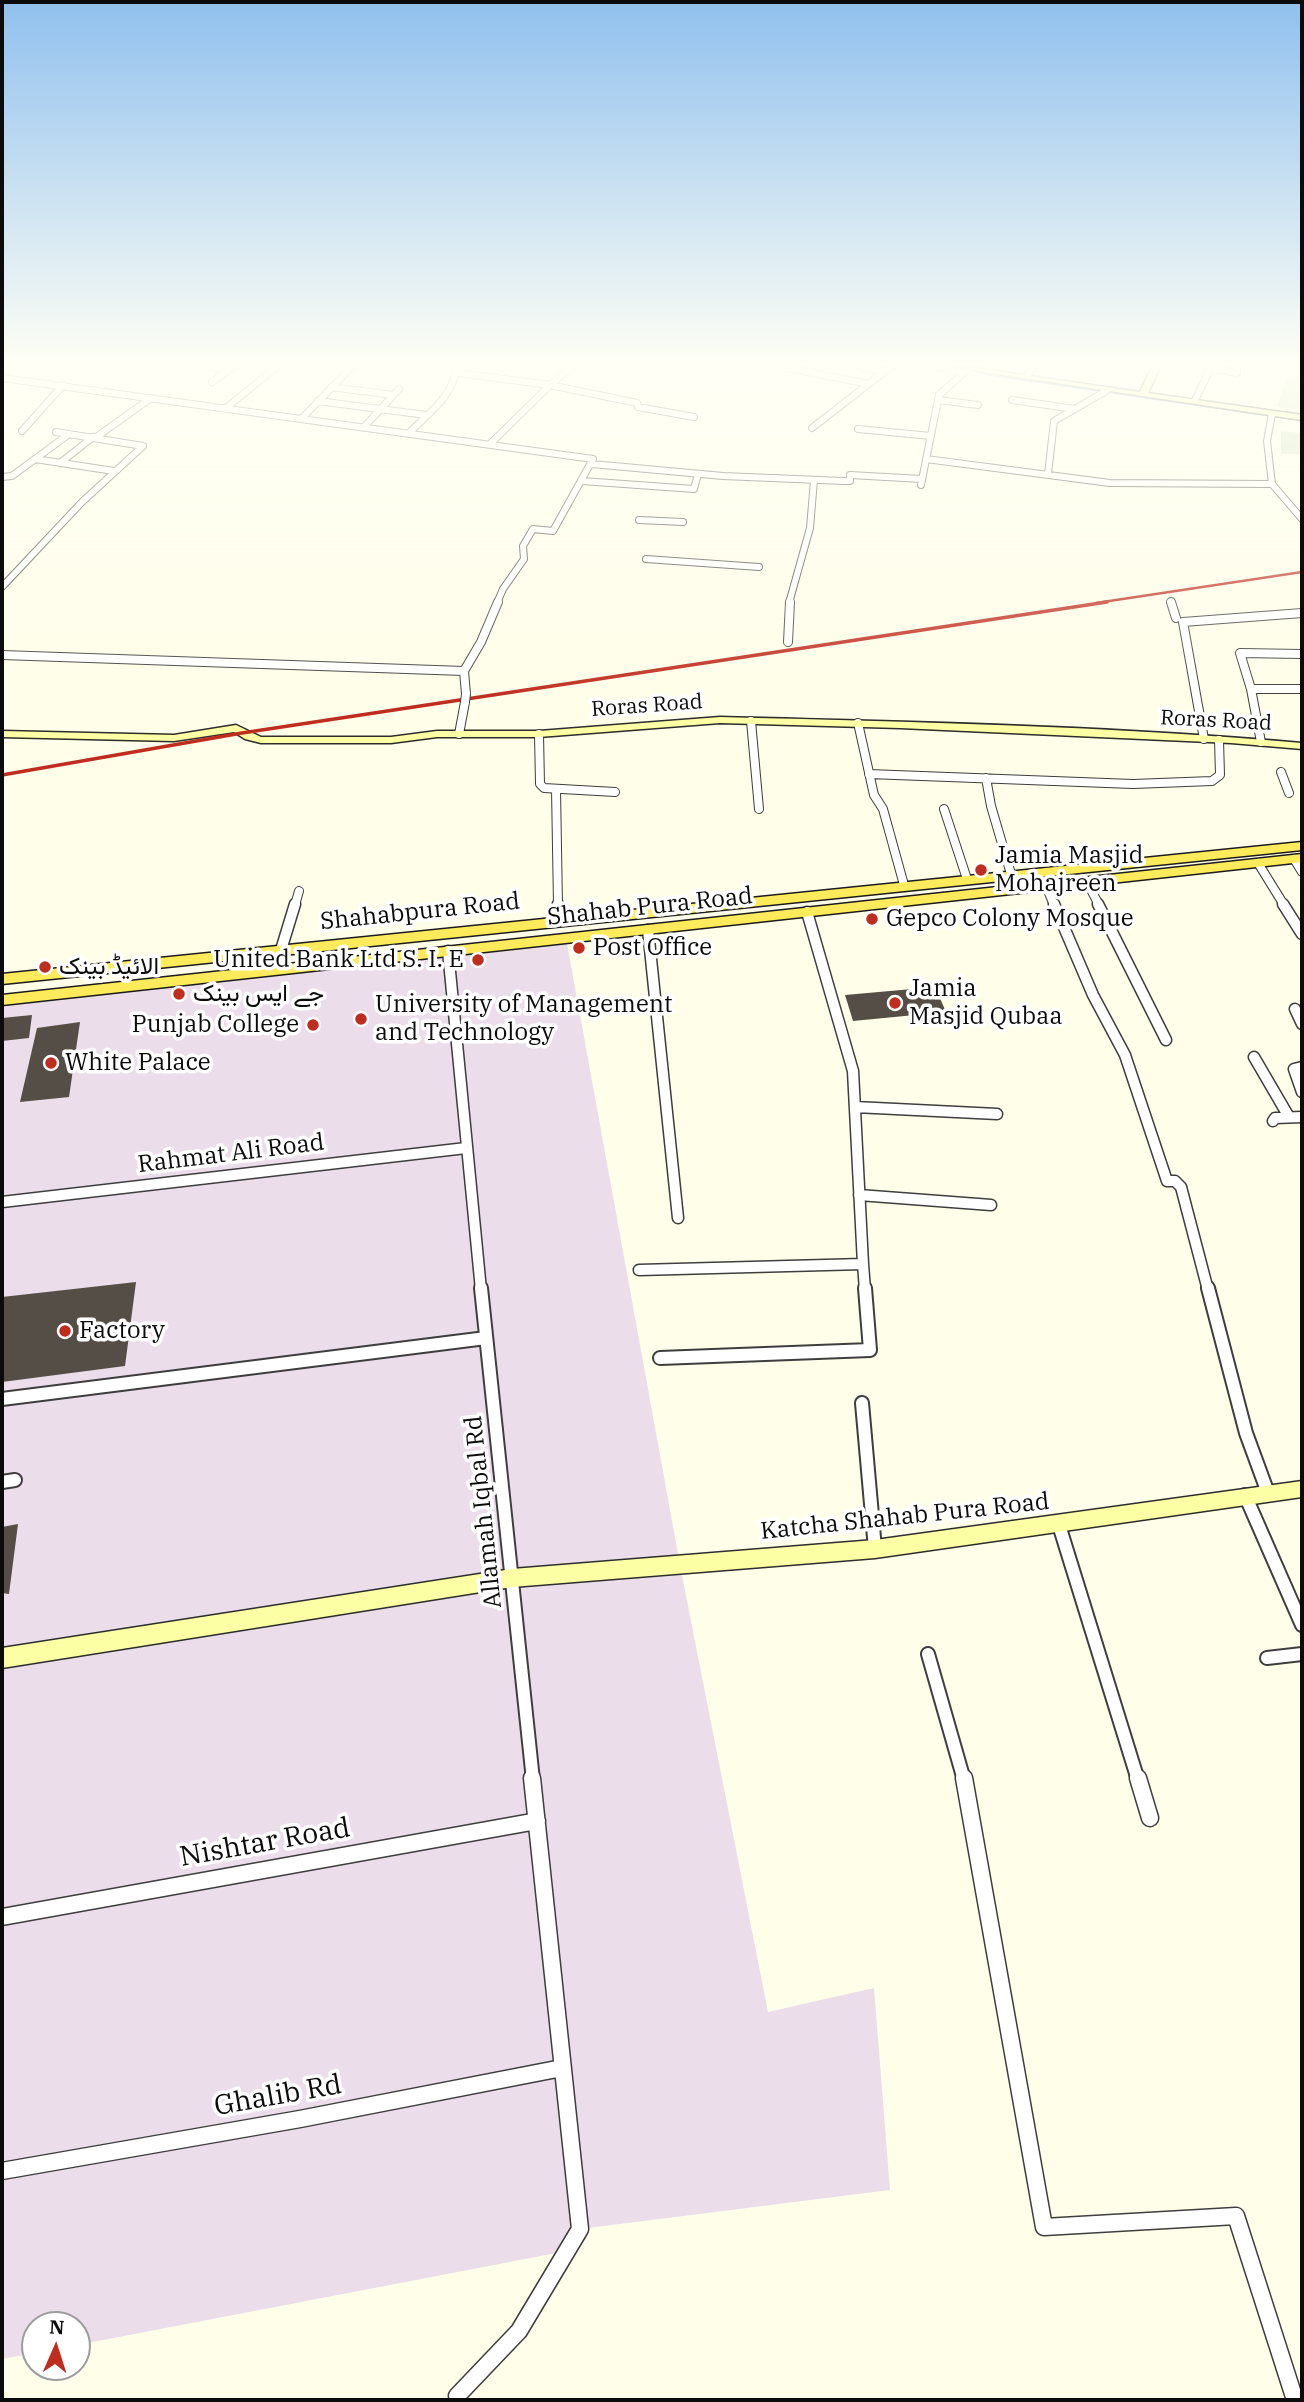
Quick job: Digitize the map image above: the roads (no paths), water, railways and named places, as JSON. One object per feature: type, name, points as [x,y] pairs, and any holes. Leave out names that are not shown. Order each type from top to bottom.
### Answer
[{"type":"main road","name":"Shahabpura Road","points":[[2,979],[1226,853],[1265,858],[1302,846]]},
{"type":"main road","points":[[1226,853],[1234,857],[1237,865]]},
{"type":"main road","name":"Shahab Pura Road","points":[[2,1000],[1087,882],[1237,865],[1265,858],[1299,863]]},
{"type":"main road","points":[[445,933],[447,951]]},
{"type":"street","points":[[2,587],[108,477]]},
{"type":"street","points":[[459,734],[465,698],[464,671],[481,642],[503,589],[524,559],[523,546],[533,529],[553,531],[584,477]]},
{"type":"street","points":[[582,481],[694,489],[697,477]]},
{"type":"street","points":[[758,477],[848,482],[849,477]]},
{"type":"street","points":[[872,477],[922,482],[923,477]]},
{"type":"street","points":[[1069,477],[1110,483],[1272,484]]},
{"type":"street","points":[[1271,477],[1272,484],[1301,517]]},
{"type":"street","points":[[788,642],[786,624],[797,568],[809,532],[814,480]]},
{"type":"street","points":[[639,520],[682,522]]},
{"type":"street","points":[[646,559],[759,567]]},
{"type":"street","points":[[1171,601],[1176,618]]},
{"type":"street","points":[[1204,739],[1184,622],[1302,613]]},
{"type":"street","points":[[1261,742],[1251,689],[1240,653],[1302,654]]},
{"type":"street","points":[[2,655],[239,664],[394,666],[464,671]]},
{"type":"street","points":[[1251,689],[1302,689]]},
{"type":"street","points":[[751,721],[760,809]]},
{"type":"street","name":"Roras Road","points":[[2,734],[174,738],[236,727],[249,737],[266,740],[391,740],[459,734],[539,734],[675,722],[751,721],[858,723],[1302,746]]},
{"type":"street","points":[[858,723],[874,795],[883,809],[904,885]]},
{"type":"street","points":[[539,734],[540,784],[544,788],[615,792]]},
{"type":"street","points":[[869,774],[1133,784],[1212,781],[1220,775],[1219,740]]},
{"type":"street","points":[[1281,772],[1289,793]]},
{"type":"street","points":[[986,778],[991,806],[1011,874]]},
{"type":"street","points":[[556,789],[558,921]]},
{"type":"street","points":[[944,809],[967,878]]},
{"type":"street","points":[[1265,858],[1302,934]]},
{"type":"street","points":[[1087,882],[1166,1040]]},
{"type":"street","points":[[1046,886],[1093,995],[1125,1055],[1167,1181],[1175,1181],[1181,1187],[1246,1433],[1268,1493]]},
{"type":"street","points":[[281,950],[299,891]]},
{"type":"street","points":[[660,1358],[870,1350],[853,1070],[807,912]]},
{"type":"street","points":[[648,930],[678,1218]]},
{"type":"street","name":"Allamah Iqbal Rd","points":[[447,951],[580,2230],[519,2331],[457,2396]]},
{"type":"street","points":[[1295,1009],[1302,1024]]},
{"type":"street","points":[[1254,1057],[1289,1117]]},
{"type":"street","points":[[1302,1067],[1294,1069],[1302,1092]]},
{"type":"street","points":[[855,1107],[997,1114]]},
{"type":"street","points":[[1273,1121],[1275,1118],[1302,1117]]},
{"type":"street","name":"Rahmat Ali Road","points":[[2,1202],[466,1148]]},
{"type":"street","points":[[859,1195],[991,1205]]},
{"type":"street","points":[[639,1270],[863,1264]]},
{"type":"street","points":[[2,1399],[486,1338]]},
{"type":"street","points":[[862,1403],[875,1549]]},
{"type":"street","name":"Katcha Shahab Pura Road","points":[[2,1658],[512,1578],[875,1549],[1302,1489]]},
{"type":"street","points":[[1245,1495],[1302,1625]]},
{"type":"street","points":[[1059,1525],[1150,1818]]},
{"type":"street","points":[[928,1654],[961,1762],[1045,2227],[1236,2216],[1295,2400]]},
{"type":"street","points":[[1267,1658],[1302,1654]]},
{"type":"street","name":"Nishtar Road","points":[[2,1917],[537,1821]]},
{"type":"street","name":"Ghalib Rd","points":[[2,2171],[300,2119],[562,2068]]},
{"type":"railway","points":[[1096,603],[1302,572]]},
{"type":"railway","points":[[2,775],[242,733],[1107,602]]},
{"type":"place","name":"Jamia Masjid Mohajreen","points":[[981,870]]},
{"type":"place","name":"Gepco Colony Mosque","points":[[872,919]]},
{"type":"place","name":"Post Office","points":[[579,948]]},
{"type":"place","name":"United Bank Ltd S. I. E","points":[[478,960]]},
{"type":"place","name":"الائیڈ بینک","points":[[45,967]]},
{"type":"place","name":"جے ایس بینک","points":[[179,994]]},
{"type":"place","name":"Jamia Masjid Qubaa","points":[[895,1003]]},
{"type":"place","name":"University of Management and Technology","points":[[361,1019]]},
{"type":"place","name":"Punjab College","points":[[313,1025]]},
{"type":"place","name":"White Palace","points":[[51,1063]]},
{"type":"place","name":"Factory","points":[[65,1331]]}]
